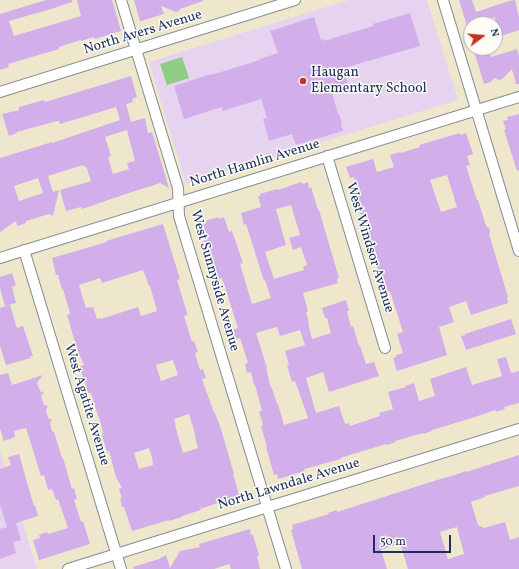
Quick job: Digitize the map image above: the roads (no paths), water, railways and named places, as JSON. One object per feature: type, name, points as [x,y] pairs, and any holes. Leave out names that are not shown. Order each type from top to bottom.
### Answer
[{"type":"street","name":"West Sunnyside Avenue","points":[[121,0],[178,188],[179,216],[286,569]]},
{"type":"street","name":"North Avers Avenue","points":[[0,92],[295,0]]},
{"type":"street","points":[[443,0],[519,251]]},
{"type":"street","name":"North Hamlin Avenue","points":[[0,258],[519,97]]},
{"type":"street","name":"West Windsor Avenue","points":[[327,156],[385,348]]},
{"type":"street","name":"West Agatite Avenue","points":[[24,250],[121,569]]},
{"type":"street","name":"North Lawndale Avenue","points":[[68,569],[519,429]]},
{"type":"place","name":"Haugan Elementary School","points":[[303,81]]}]
